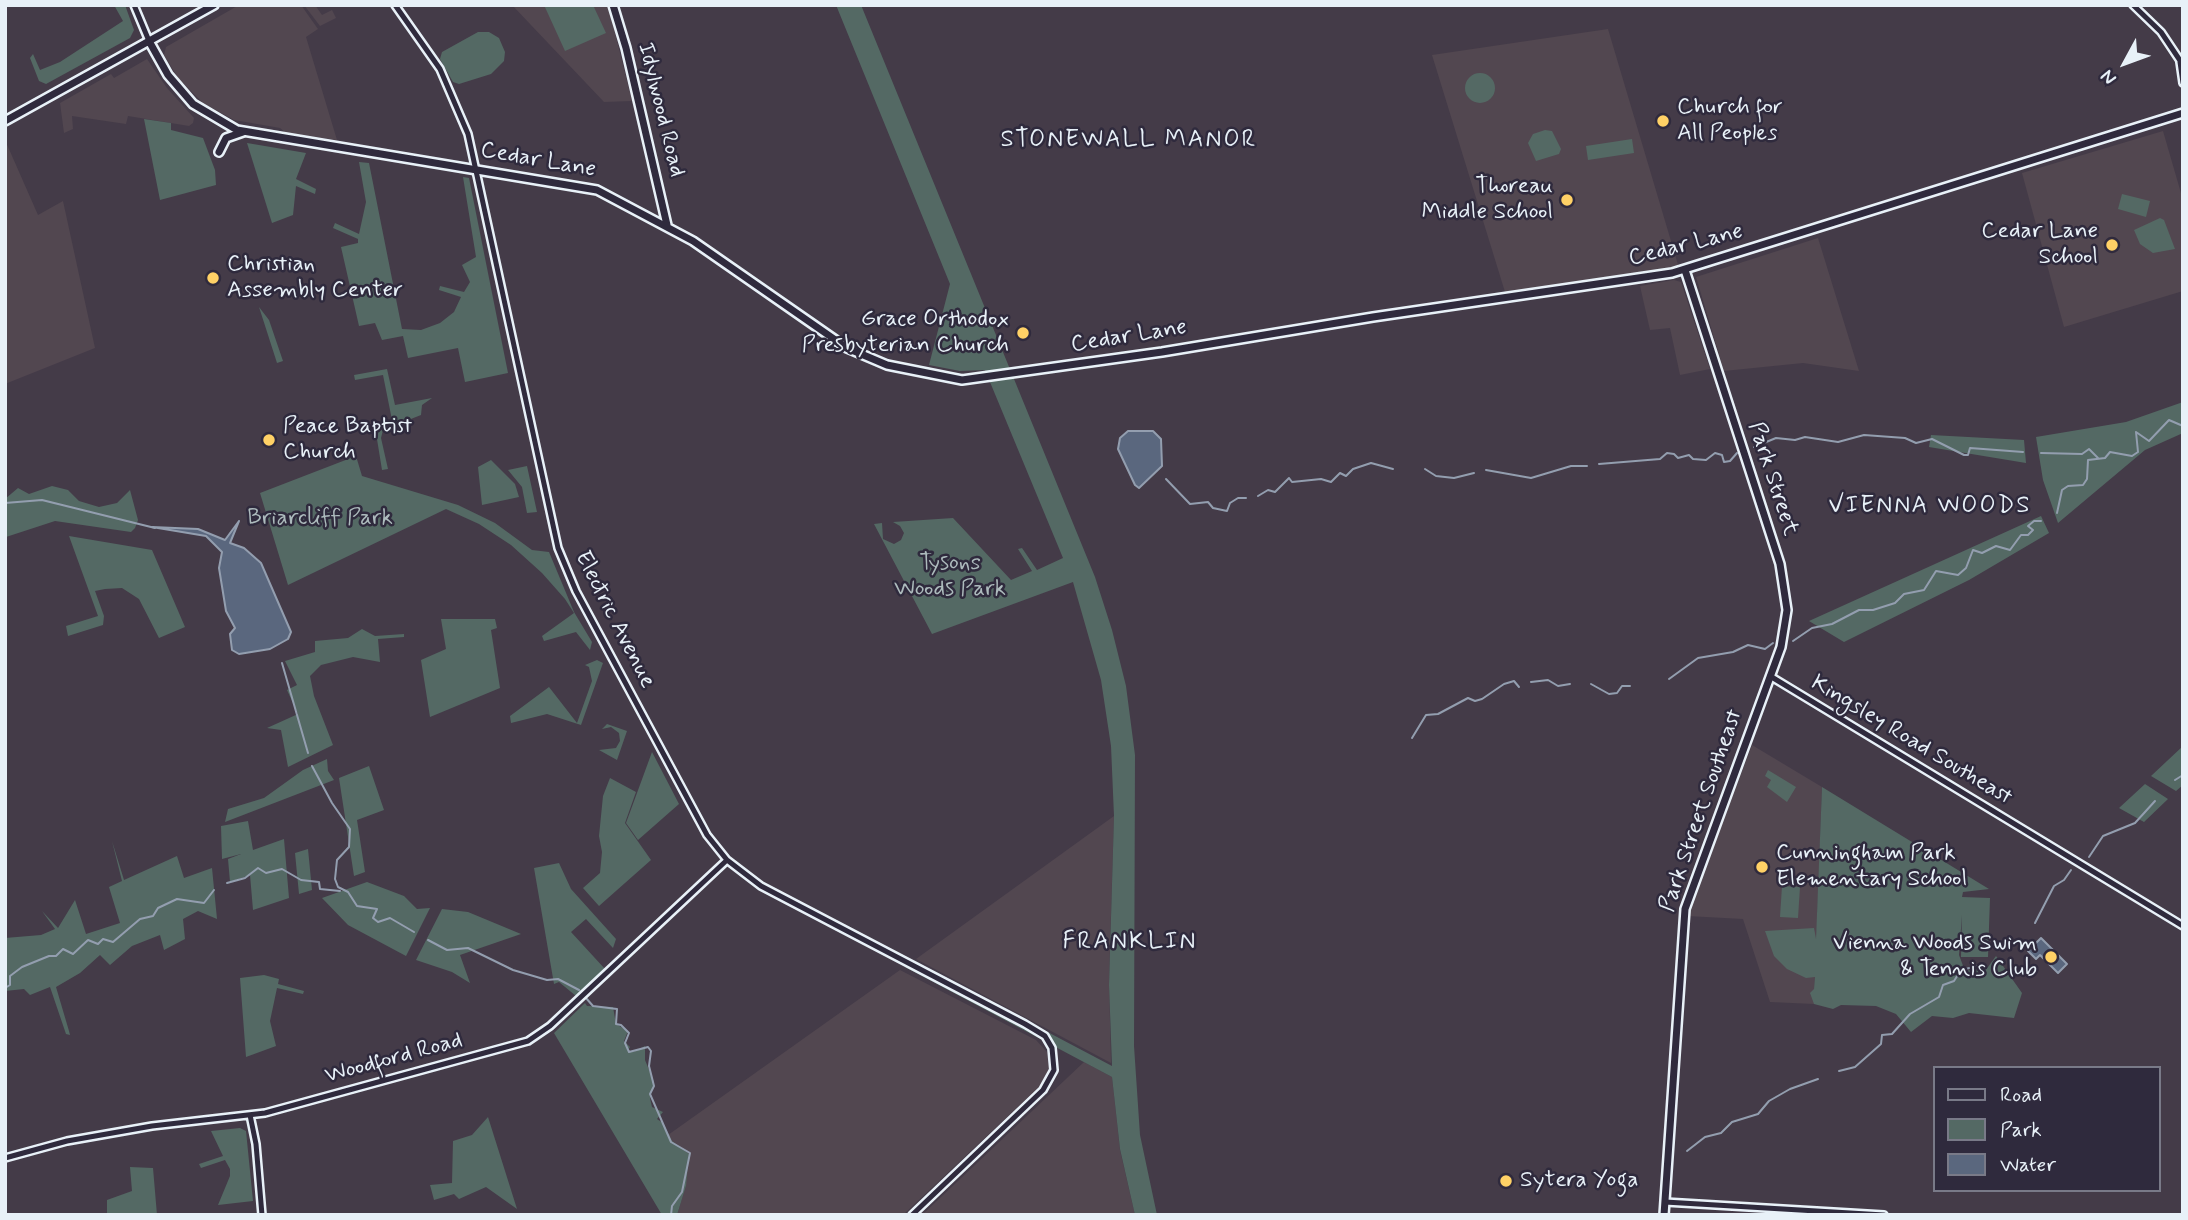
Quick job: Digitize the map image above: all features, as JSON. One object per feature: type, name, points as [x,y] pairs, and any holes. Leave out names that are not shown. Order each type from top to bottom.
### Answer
[{"type":"main road","points":[[5,121],[214,5]]},
{"type":"main road","name":"Idylwood Road","points":[[613,5],[626,48],[667,225]]},
{"type":"main road","name":"Cedar Lane","points":[[149,41],[168,75],[193,104],[214,119],[243,132],[579,185],[601,191],[667,225],[711,252],[847,348],[887,365],[962,380],[1162,352],[1685,270],[2183,113]]},
{"type":"main road","points":[[219,152],[226,138],[243,132]]},
{"type":"main road","name":"Park Street","points":[[1685,270],[1787,592]]},
{"type":"main road","name":"Park Street Southeast","points":[[1664,1215],[1685,909],[1784,639],[1787,592]]},
{"type":"street","points":[[134,5],[149,41]]},
{"type":"street","name":"Electric Avenue","points":[[395,5],[447,83],[468,134],[558,548],[576,591],[707,835],[727,860],[761,886],[1041,1033],[1052,1048],[1055,1065],[1043,1090],[912,1215]]},
{"type":"street","points":[[2133,5],[2161,32],[2182,64],[2183,83]]},
{"type":"street","name":"Kingsley Road Southeast","points":[[1770,676],[2183,926]]},
{"type":"street","name":"Woodford Road","points":[[5,1158],[67,1141],[152,1126],[265,1113],[528,1041],[545,1031],[727,860]]},
{"type":"street","points":[[250,1115],[256,1144],[262,1215]]},
{"type":"street","points":[[1665,1202],[1884,1215]]},
{"type":"shaded area","points":[[239,5],[301,5],[318,29],[306,37],[337,140],[286,133],[280,128],[234,120],[203,103],[178,78],[164,55],[166,47]]},
{"type":"shaded area","points":[[304,5],[315,5],[322,15],[332,10],[336,18],[320,26]]},
{"type":"shaded area","points":[[512,5],[608,5],[632,101],[604,102]]},
{"type":"shaded area","name":"Thoreau Middle School","points":[[1608,29],[1679,268],[1505,292],[1432,55]]},
{"type":"shaded area","points":[[147,59],[167,88],[194,118],[193,123],[189,126],[128,116],[126,124],[72,116],[73,129],[64,133],[60,103],[111,74],[114,78]]},
{"type":"shaded area","name":"Cedar Lane School","points":[[2163,131],[2183,200],[2183,291],[2064,327],[2022,173]]},
{"type":"shaded area","points":[[5,140],[38,215],[63,201],[95,348],[5,384]]},
{"type":"shaded area","points":[[1818,238],[1859,371],[1803,363],[1724,371],[1696,277]]},
{"type":"shaded area","points":[[1674,280],[1681,282],[1710,369],[1680,375],[1670,328],[1650,330],[1640,286]]},
{"type":"shaded area","name":"Cunningham Park Elementary School","points":[[1752,745],[1822,787],[1814,1004],[1770,1002],[1743,919],[1687,916]]},
{"type":"shaded area","points":[[1114,816],[1109,981],[1111,1063],[916,959]]},
{"type":"shaded area","points":[[900,970],[1036,1040],[1047,1052],[1049,1068],[1042,1084],[903,1215],[677,1215],[686,1186],[668,1135]]},
{"type":"shaded area","points":[[1084,1062],[1112,1077],[1120,1150],[1135,1215],[922,1215]]},
{"type":"green space","points":[[114,5],[125,5],[134,30],[130,38],[46,84],[39,81],[30,58],[33,54],[40,70],[60,62],[123,21]]},
{"type":"green space","points":[[544,5],[593,5],[606,33],[565,51]]},
{"type":"green space","name":"Tysons Woods Park","points":[[836,5],[861,5],[1095,577],[1112,630],[1126,686],[1135,755],[1134,1046],[1140,1135],[1157,1215],[1135,1215],[1120,1149],[1112,1077],[905,967],[913,961],[1112,1066],[1109,985],[1114,816],[1111,746],[1101,680],[1073,582],[932,634],[874,524],[882,523],[883,539],[894,544],[901,540],[904,533],[900,526],[893,522],[953,518],[1011,580],[1032,571],[1018,549],[1022,548],[1037,570],[1063,558],[985,370],[960,371],[929,365],[950,284]]},
{"type":"green space","points":[[478,32],[489,32],[499,38],[505,52],[504,61],[491,74],[459,84],[453,82],[440,59],[442,52]]},
{"type":"green space","points":[[1480,73],[1491,77],[1495,88],[1491,99],[1480,103],[1469,99],[1465,88],[1469,77]]},
{"type":"green space","points":[[144,119],[171,123],[171,130],[203,138],[215,170],[216,185],[160,200]]},
{"type":"green space","points":[[1552,131],[1561,149],[1559,154],[1536,161],[1528,143],[1533,134]]},
{"type":"green space","points":[[1632,139],[1634,153],[1588,160],[1586,146]]},
{"type":"green space","points":[[247,143],[306,153],[296,179],[316,189],[315,194],[296,186],[293,215],[272,223]]},
{"type":"green space","points":[[359,162],[369,163],[402,329],[421,330],[440,323],[454,312],[461,297],[439,290],[440,286],[464,292],[470,282],[462,265],[476,257],[463,177],[469,178],[508,373],[465,382],[458,348],[408,358],[403,336],[382,340],[375,323],[359,326],[341,247],[358,243],[358,239],[333,228],[335,223],[359,234],[366,202]]},
{"type":"green space","points":[[2122,194],[2150,201],[2146,217],[2118,209]]},
{"type":"green space","points":[[2160,218],[2164,220],[2175,249],[2153,253],[2140,244],[2134,230]]},
{"type":"green space","points":[[259,307],[269,320],[283,361],[277,363]]},
{"type":"green space","points":[[387,369],[395,405],[432,398],[422,405],[421,415],[383,430],[381,438],[388,469],[382,470],[376,433],[381,424],[392,420],[383,375],[355,380],[354,375]]},
{"type":"green space","points":[[2183,402],[2183,433],[2145,450],[2058,523],[2043,480],[2036,437],[2126,422]]},
{"type":"green space","points":[[1931,435],[2024,440],[2026,463],[1929,447]]},
{"type":"green space","name":"Briarcliff Park","points":[[356,456],[362,476],[458,505],[495,523],[532,550],[549,552],[574,612],[592,642],[590,650],[576,632],[544,641],[542,636],[574,613],[565,599],[542,573],[511,545],[479,524],[446,509],[288,585],[260,493]]},
{"type":"green space","points":[[491,460],[515,484],[519,497],[482,505],[478,467]]},
{"type":"green space","points":[[527,466],[537,512],[527,513],[522,487],[508,470]]},
{"type":"green space","points":[[52,486],[68,490],[79,501],[99,507],[117,503],[130,490],[138,520],[135,528],[131,532],[55,521],[6,537],[5,499],[18,488],[29,494]]},
{"type":"green space","points":[[2041,516],[2049,533],[1969,580],[1844,642],[1809,621]]},
{"type":"green space","points":[[69,536],[152,550],[185,627],[159,638],[139,599],[122,588],[105,589],[95,591],[104,616],[103,625],[68,636],[66,626],[98,616]]},
{"type":"green space","points":[[441,619],[495,619],[497,628],[491,630],[500,688],[430,717],[421,660],[446,649]]},
{"type":"green space","points":[[362,629],[375,636],[404,634],[404,637],[378,639],[380,662],[353,657],[321,665],[310,676],[314,696],[333,745],[288,767],[281,730],[267,728],[298,714],[287,690],[297,685],[285,661],[315,652],[315,641],[348,638]]},
{"type":"green space","points":[[597,660],[603,663],[581,725],[547,714],[511,723],[510,716],[549,687],[577,723],[592,681],[589,667],[585,665]]},
{"type":"green space","points":[[607,724],[627,731],[617,760],[599,750],[616,748],[620,741],[619,733],[611,727],[602,729]]},
{"type":"green space","points":[[2183,746],[2183,785],[2176,791],[2151,776]]},
{"type":"green space","points":[[652,752],[679,804],[638,840],[626,823]]},
{"type":"green space","points":[[327,759],[328,771],[334,780],[225,822],[228,809],[264,798],[303,770]]},
{"type":"green space","points":[[369,766],[384,810],[357,820],[365,872],[354,876],[339,778]]},
{"type":"green space","points":[[1768,770],[1796,787],[1787,802],[1767,787],[1771,780],[1765,776]]},
{"type":"green space","points":[[610,778],[636,792],[625,823],[651,860],[599,906],[583,888],[600,873],[602,852],[599,836],[603,796]]},
{"type":"green space","points":[[2145,784],[2168,799],[2144,822],[2119,808]]},
{"type":"green space","points":[[1822,787],[1989,889],[1963,892],[1962,897],[1990,898],[1988,957],[1961,957],[1962,915],[1959,955],[1965,971],[1988,967],[1996,956],[2022,993],[2014,1018],[1969,1013],[1953,1018],[1932,1016],[1911,1032],[1896,1014],[1876,1006],[1841,1005],[1833,1009],[1814,1004],[1810,993],[1814,989],[1815,977],[1806,978],[1787,969],[1774,956],[1765,931],[1814,928],[1816,939]]},
{"type":"green space","points":[[248,821],[253,850],[284,839],[289,898],[253,910],[250,875],[230,882],[228,859],[241,854],[222,859],[221,826]]},
{"type":"green space","points":[[112,841],[124,880],[177,856],[184,878],[212,868],[217,919],[198,911],[183,919],[185,939],[164,950],[160,935],[132,946],[110,965],[100,955],[80,973],[56,987],[70,1035],[66,1034],[50,987],[30,995],[24,989],[5,991],[5,938],[41,935],[55,929],[42,911],[58,928],[75,900],[86,934],[120,923],[109,887],[122,881]]},
{"type":"green space","points":[[308,849],[312,890],[299,894],[295,853]]},
{"type":"green space","points":[[559,863],[571,889],[616,939],[613,948],[586,919],[571,932],[605,969],[576,996],[559,982],[554,984],[534,868]]},
{"type":"green space","points":[[367,882],[404,896],[417,909],[430,908],[406,956],[348,925],[322,898]]},
{"type":"green space","points":[[1782,886],[1800,887],[1798,918],[1780,917]]},
{"type":"green space","points":[[442,909],[468,912],[521,934],[460,955],[470,983],[452,972],[416,960]]},
{"type":"green space","points":[[264,975],[279,979],[278,984],[304,991],[303,994],[277,988],[270,1021],[276,1046],[246,1057],[240,978]]},
{"type":"green space","points":[[585,1003],[587,1006],[613,1007],[616,1024],[628,1031],[624,1041],[630,1047],[628,1050],[633,1052],[645,1046],[645,1060],[654,1082],[650,1098],[652,1107],[663,1112],[657,1119],[663,1123],[672,1141],[689,1154],[686,1186],[677,1215],[662,1215],[554,1033]]},
{"type":"green space","points":[[488,1117],[517,1209],[486,1187],[459,1199],[454,1194],[434,1200],[430,1185],[452,1183],[453,1141],[472,1135]]},
{"type":"green space","points":[[240,1128],[246,1131],[253,1201],[218,1205],[230,1176],[230,1169],[225,1160],[201,1168],[199,1164],[223,1156],[211,1131]]},
{"type":"green space","points":[[130,1167],[153,1168],[157,1215],[107,1215],[107,1200],[132,1191]]},
{"type":"water","points":[[1128,431],[1153,431],[1161,439],[1162,466],[1139,488],[1118,449],[1120,438]]},
{"type":"water","points":[[239,521],[230,543],[244,548],[261,563],[291,632],[288,639],[270,649],[239,654],[232,650],[230,634],[235,628],[226,611],[219,568],[222,552],[206,536],[152,527],[198,529],[225,540]]},
{"type":"water","name":"Vienna Woods Swim & Tennis Club","points":[[2041,938],[2067,964],[2058,973],[2040,955],[2036,959],[2028,951]]},
{"type":"waterway","points":[[2057,513],[2062,490],[2068,486],[2083,485],[2087,479],[2088,460],[2105,458],[2110,452],[2132,456],[2138,452],[2136,432],[2149,441],[2169,420],[2183,426]]},
{"type":"waterway","points":[[1754,447],[1776,438],[1795,440],[1805,437],[1838,442],[1864,435],[1905,438],[1916,443],[1932,439],[1964,455],[1968,455],[1970,448],[2023,452]]},
{"type":"waterway","points":[[2041,453],[2082,454],[2089,449],[2098,458]]},
{"type":"waterway","points":[[1599,464],[1660,459],[1667,453],[1678,458],[1689,455],[1693,459],[1706,460],[1715,453],[1722,455],[1724,462],[1730,461],[1737,453]]},
{"type":"waterway","points":[[1258,496],[1268,490],[1275,492],[1289,478],[1292,482],[1321,479],[1331,482],[1340,473],[1346,476],[1353,469],[1371,463],[1393,469]]},
{"type":"waterway","points":[[1486,470],[1531,478],[1571,466],[1587,466]]},
{"type":"waterway","points":[[1425,469],[1436,476],[1454,478],[1474,473]]},
{"type":"waterway","points":[[1166,479],[1190,504],[1208,502],[1213,508],[1227,511],[1230,503],[1238,498],[1246,498]]},
{"type":"waterway","points":[[5,503],[42,500],[155,528]]},
{"type":"waterway","points":[[1793,641],[1812,628],[1832,624],[1859,610],[1873,610],[1895,603],[1904,594],[1924,590],[1936,571],[1958,575],[1966,568],[1973,550],[1982,553],[1996,546],[2010,550],[2021,535],[2028,535],[2033,530],[2028,526],[2034,521],[2041,521]]},
{"type":"waterway","points":[[1669,679],[1698,658],[1733,652],[1748,645],[1765,649],[1773,643]]},
{"type":"waterway","points":[[282,663],[308,753]]},
{"type":"waterway","points":[[1531,682],[1548,680],[1558,686],[1570,684]]},
{"type":"waterway","points":[[1412,738],[1426,715],[1438,714],[1468,698],[1475,701],[1482,699],[1504,684],[1514,681],[1519,687]]},
{"type":"waterway","points":[[1591,684],[1609,694],[1617,693],[1622,686],[1630,686]]},
{"type":"waterway","points":[[312,766],[350,829],[349,847],[337,860],[335,879],[338,887],[348,892],[357,906],[377,909],[373,918],[378,922],[390,918],[414,932]]},
{"type":"waterway","points":[[2175,780],[2183,775]]},
{"type":"waterway","points":[[2089,857],[2103,836],[2135,823],[2155,801]]},
{"type":"waterway","points":[[227,883],[245,878],[258,868],[266,873],[282,869],[301,880],[319,882],[320,889],[340,891]]},
{"type":"waterway","points":[[2035,923],[2054,886],[2064,880],[2071,870]]},
{"type":"waterway","points":[[5,988],[10,985],[10,976],[22,967],[49,956],[56,956],[63,949],[73,954],[88,940],[98,944],[103,939],[113,942],[140,919],[153,916],[158,908],[177,899],[204,903],[214,890]]},
{"type":"waterway","points":[[428,940],[447,950],[468,948],[513,970],[547,980],[558,979],[579,990]]},
{"type":"waterway","points":[[1839,1071],[1855,1067],[1881,1044],[1882,1035],[1892,1034],[1910,1014],[1939,997],[1943,985],[1954,981],[1961,970],[1982,965]]},
{"type":"waterway","points":[[586,998],[593,1006],[617,1009],[616,1024],[629,1033],[625,1043],[629,1052],[648,1047],[651,1051],[649,1066],[654,1086],[650,1094],[671,1142],[690,1153],[682,1192],[672,1206],[671,1215]]},
{"type":"waterway","points":[[1687,1151],[1705,1137],[1721,1133],[1732,1122],[1758,1114],[1769,1101],[1790,1089],[1818,1079]]},
{"type":"place","name":"Church for All Peoples","points":[[1663,121]]},
{"type":"place","name":"Thoreau Middle School","points":[[1567,200]]},
{"type":"place","name":"Cedar Lane School","points":[[2112,245]]},
{"type":"place","name":"Christian Assembly Center","points":[[213,278]]},
{"type":"place","name":"Grace Orthodox Presbyterian Church","points":[[1023,333]]},
{"type":"place","name":"Peace Baptist Church","points":[[269,440]]},
{"type":"place","name":"Cunningham Park Elementary School","points":[[1762,867]]},
{"type":"place","name":"Vienna Woods Swim & Tennis Club","points":[[2051,957]]},
{"type":"place","name":"Sytera Yoga","points":[[1506,1181]]},
{"type":"district","name":"STONEWALL MANOR","points":[[1129,141]]},
{"type":"district","name":"VIENNA WOODS","points":[[1930,507]]},
{"type":"district","name":"FRANKLIN","points":[[1130,943]]}]
